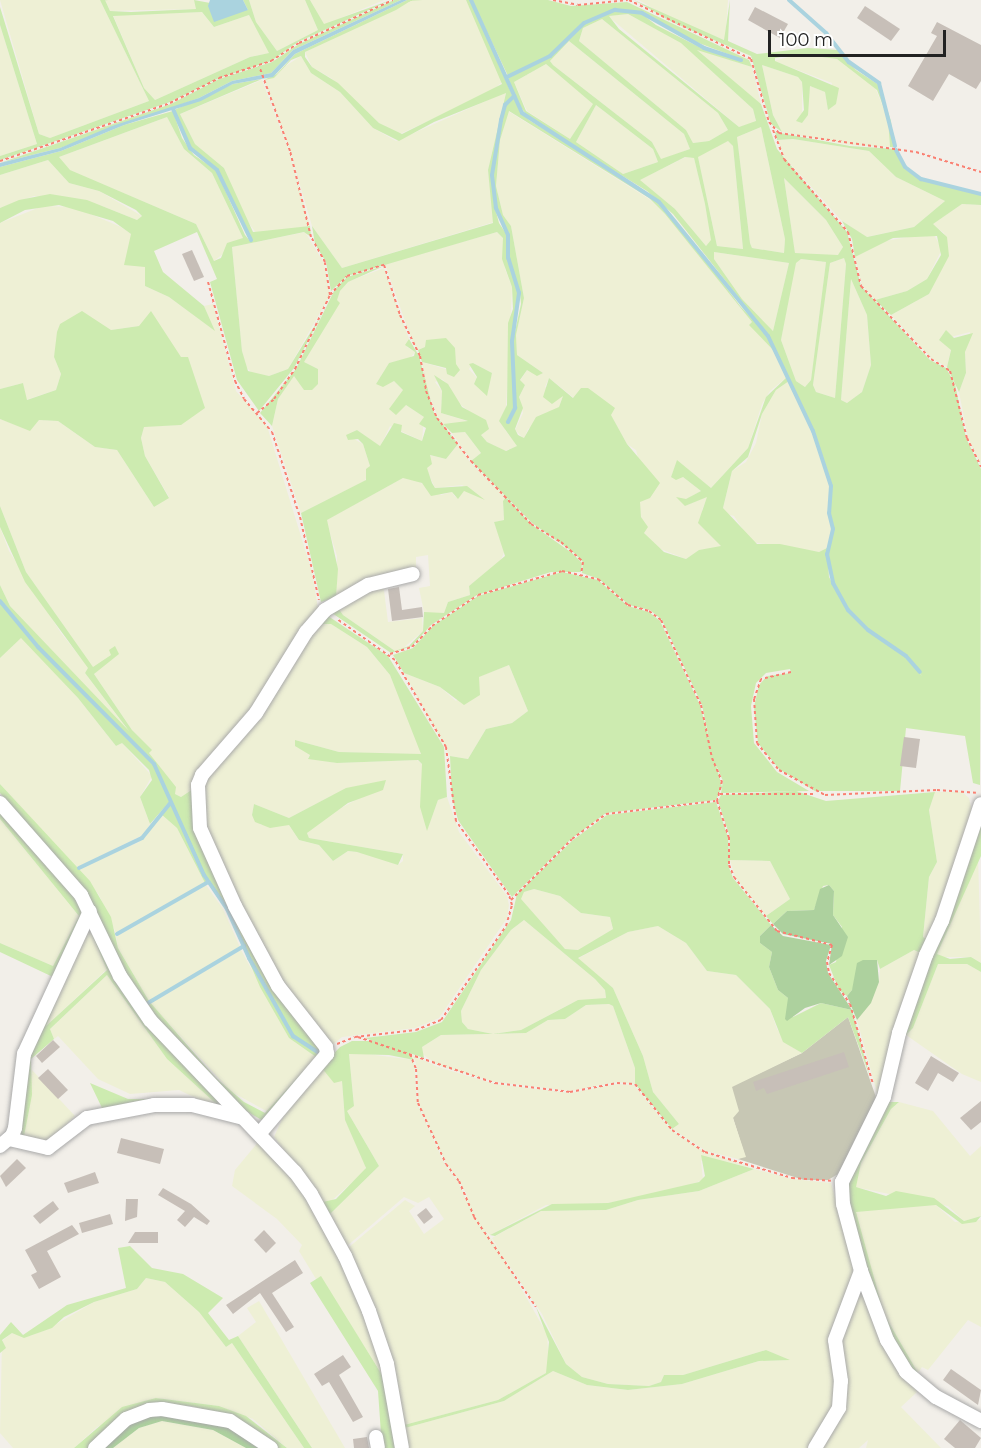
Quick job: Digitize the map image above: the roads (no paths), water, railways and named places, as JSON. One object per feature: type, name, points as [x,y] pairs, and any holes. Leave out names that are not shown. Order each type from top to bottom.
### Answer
[{"type":"street","points":[[260,1133],[327,1054],[326,1047],[278,986],[261,958],[214,860],[197,814],[202,775],[256,713],[306,632],[325,610],[384,578],[413,574]]},
{"type":"street","points":[[0,802],[57,866],[90,911],[120,976],[135,1001],[168,1042],[260,1133],[311,1194],[345,1256],[387,1364],[402,1448]]},
{"type":"street","points":[[981,804],[942,921],[899,1033],[880,1108],[842,1182],[843,1204],[861,1272],[887,1340],[906,1372],[936,1397],[981,1421]]},
{"type":"street","points":[[4,1142],[15,1128],[24,1054],[90,911]]},
{"type":"street","points":[[4,1142],[48,1148],[87,1118],[154,1105],[192,1105],[243,1118]]},
{"type":"street","points":[[815,1448],[839,1408],[842,1381],[835,1340],[861,1272]]},
{"type":"street","points":[[95,1448],[126,1419],[149,1410],[162,1409],[230,1421],[271,1448]]},
{"type":"water","points":[[210,0],[243,0],[248,10],[214,22],[208,6]]},
{"type":"water","points":[[401,0],[407,0],[295,54],[273,77],[233,84],[201,101],[124,125],[61,151],[0,167],[0,163],[60,148],[112,126],[199,98],[232,81],[271,73],[293,50]]},
{"type":"waterway","points":[[471,0],[522,113],[659,202],[768,336],[813,431],[831,486],[829,513],[833,529],[827,554],[833,583],[848,610],[868,630],[906,656],[920,672]]},
{"type":"waterway","points":[[789,0],[826,33],[849,62],[879,83],[895,146]]},
{"type":"waterway","points":[[507,77],[550,56],[584,23],[615,10],[642,13],[704,48],[741,60]]},
{"type":"waterway","points":[[508,422],[515,408],[512,341],[519,293],[508,258],[508,235],[496,208],[492,175],[505,105],[514,96]]},
{"type":"waterway","points":[[173,109],[190,148],[217,170],[251,240]]},
{"type":"waterway","points":[[896,150],[905,167],[921,179],[981,194]]},
{"type":"waterway","points":[[0,601],[38,647],[154,764],[204,875],[227,909],[249,958],[293,1036],[321,1054]]},
{"type":"waterway","points":[[79,868],[142,838],[171,802]]},
{"type":"waterway","points":[[117,934],[208,882]]},
{"type":"waterway","points":[[148,1003],[244,946]]}]
